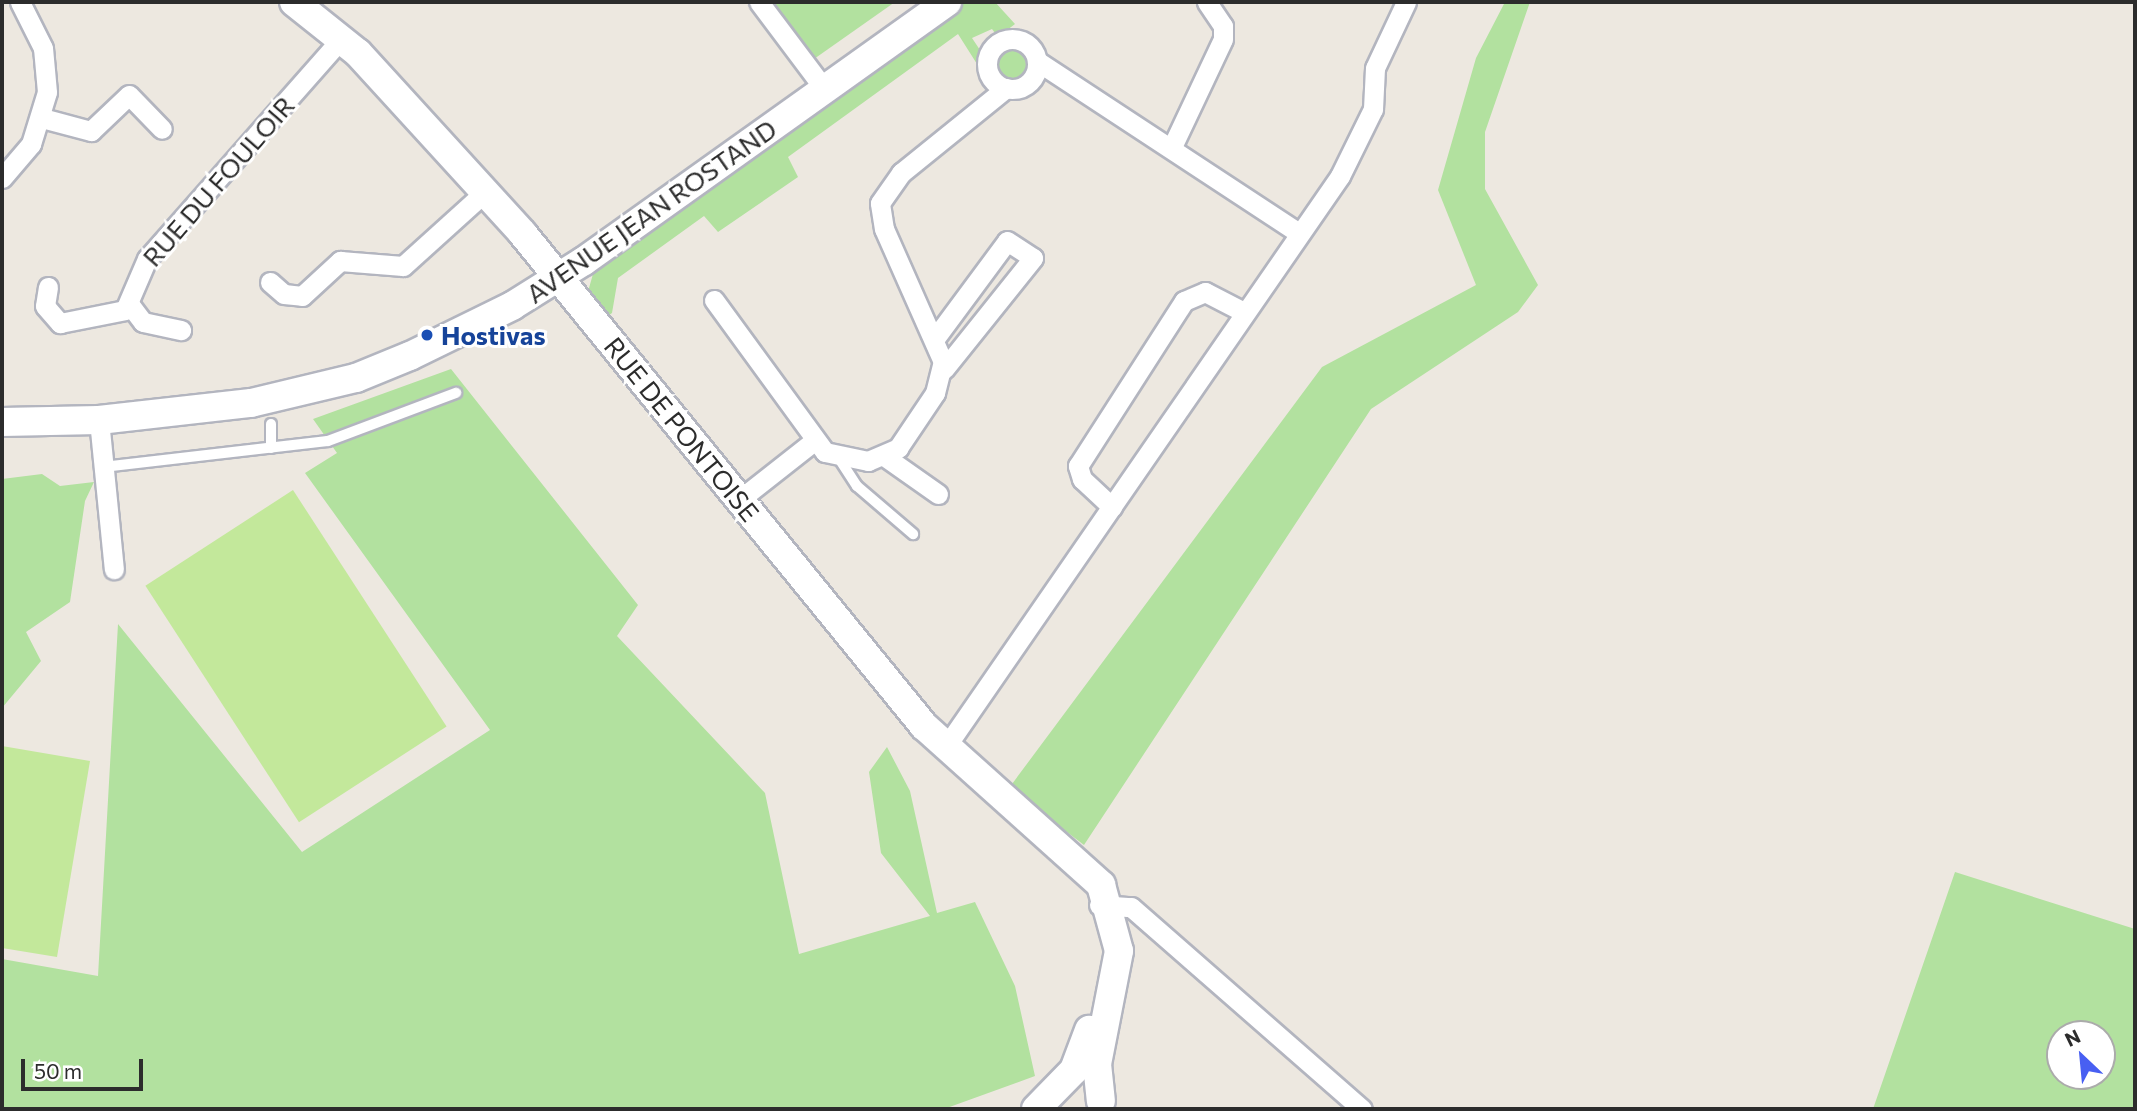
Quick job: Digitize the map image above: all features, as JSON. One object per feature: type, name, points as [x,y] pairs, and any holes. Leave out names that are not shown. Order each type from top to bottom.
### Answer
[{"type":"street","points":[[2,178],[25,154],[41,118],[45,59],[20,2]]},
{"type":"street","name":"RUE DE PONTOISE","points":[[293,2],[342,38],[485,192],[560,277],[739,500],[945,748],[1096,878],[1105,904]]},
{"type":"street","points":[[760,2],[825,90]]},
{"type":"street","name":"AVENUE JEAN ROSTAND","points":[[2,422],[99,420],[251,403],[356,378],[484,321],[560,277],[947,2]]},
{"type":"street","points":[[1172,147],[1223,39],[1223,26],[1207,2]]},
{"type":"street","points":[[945,748],[1112,508],[1242,311],[1297,232],[1340,177],[1373,109],[1375,68],[1406,2]]},
{"type":"street","name":"RUE DU FOULOIR","points":[[130,306],[147,259],[342,38]]},
{"type":"street","points":[[1006,88],[988,69],[996,45],[1023,42],[1037,61],[1172,147],[1297,232]]},
{"type":"street","points":[[944,369],[936,337],[884,229],[880,203],[901,173],[1006,88],[1029,83],[1037,61]]},
{"type":"street","points":[[41,118],[91,131],[128,95],[162,129]]},
{"type":"street","points":[[277,288],[309,293],[340,261],[403,265],[485,192]]},
{"type":"street","points":[[714,300],[814,441],[840,460],[884,456],[904,442],[944,369],[1033,258],[1007,241],[936,337]]},
{"type":"street","points":[[48,287],[47,312],[65,325],[130,306],[143,322],[181,330]]},
{"type":"street","points":[[1112,508],[1082,479],[1078,466],[1184,301],[1205,292],[1242,311]]},
{"type":"street","points":[[99,420],[114,569]]},
{"type":"street","points":[[739,500],[814,441]]},
{"type":"street","points":[[884,456],[938,494]]},
{"type":"street","points":[[1045,1101],[1079,1061],[1104,971],[1105,904]]},
{"type":"street","points":[[1104,1105],[1097,1063],[1119,951],[1105,904]]},
{"type":"street","points":[[1105,904],[1131,907],[1176,942],[1362,1109]]},
{"type":"street","points":[[1045,1101],[1079,1090],[1104,1105]]},
{"type":"lane","points":[[103,467],[328,441],[456,393]]},
{"type":"lane","points":[[271,424],[271,448]]},
{"type":"lane","points":[[840,460],[857,486],[913,534]]},
{"type":"green space","points":[[774,2],[895,2],[814,59]]},
{"type":"green space","points":[[961,2],[995,2],[1015,24],[998,37],[992,29],[972,38],[982,53],[977,64],[958,34],[788,157],[798,177],[718,232],[704,216],[618,278],[612,313],[605,318],[587,295],[593,274]]},
{"type":"green space","points":[[1505,2],[1530,2],[1485,132],[1485,189],[1538,285],[1518,312],[1371,409],[1084,845],[1009,788],[1322,367],[1476,285],[1438,190],[1476,58]]},
{"type":"green space","points":[[1010,49],[1021,54],[1026,65],[1021,76],[1010,81],[999,76],[994,65],[999,54]]},
{"type":"green space","points":[[451,369],[638,605],[617,636],[765,793],[799,954],[930,916],[881,853],[869,772],[887,747],[910,791],[937,913],[975,902],[1015,986],[1035,1076],[944,1109],[2,1109],[2,959],[98,976],[118,624],[302,852],[490,730],[305,473],[337,453],[313,419]]},
{"type":"green space","points":[[42,474],[60,486],[94,482],[85,501],[70,602],[26,632],[41,661],[2,708],[2,479]]},
{"type":"green space","points":[[293,490],[447,727],[299,822],[145,586]]},
{"type":"green space","points":[[2,746],[90,761],[57,957],[2,948]]},
{"type":"green space","points":[[1955,872],[2135,929],[2135,1109],[1873,1109]]},
{"type":"place","name":"Hostivas","points":[[427,335]]}]
